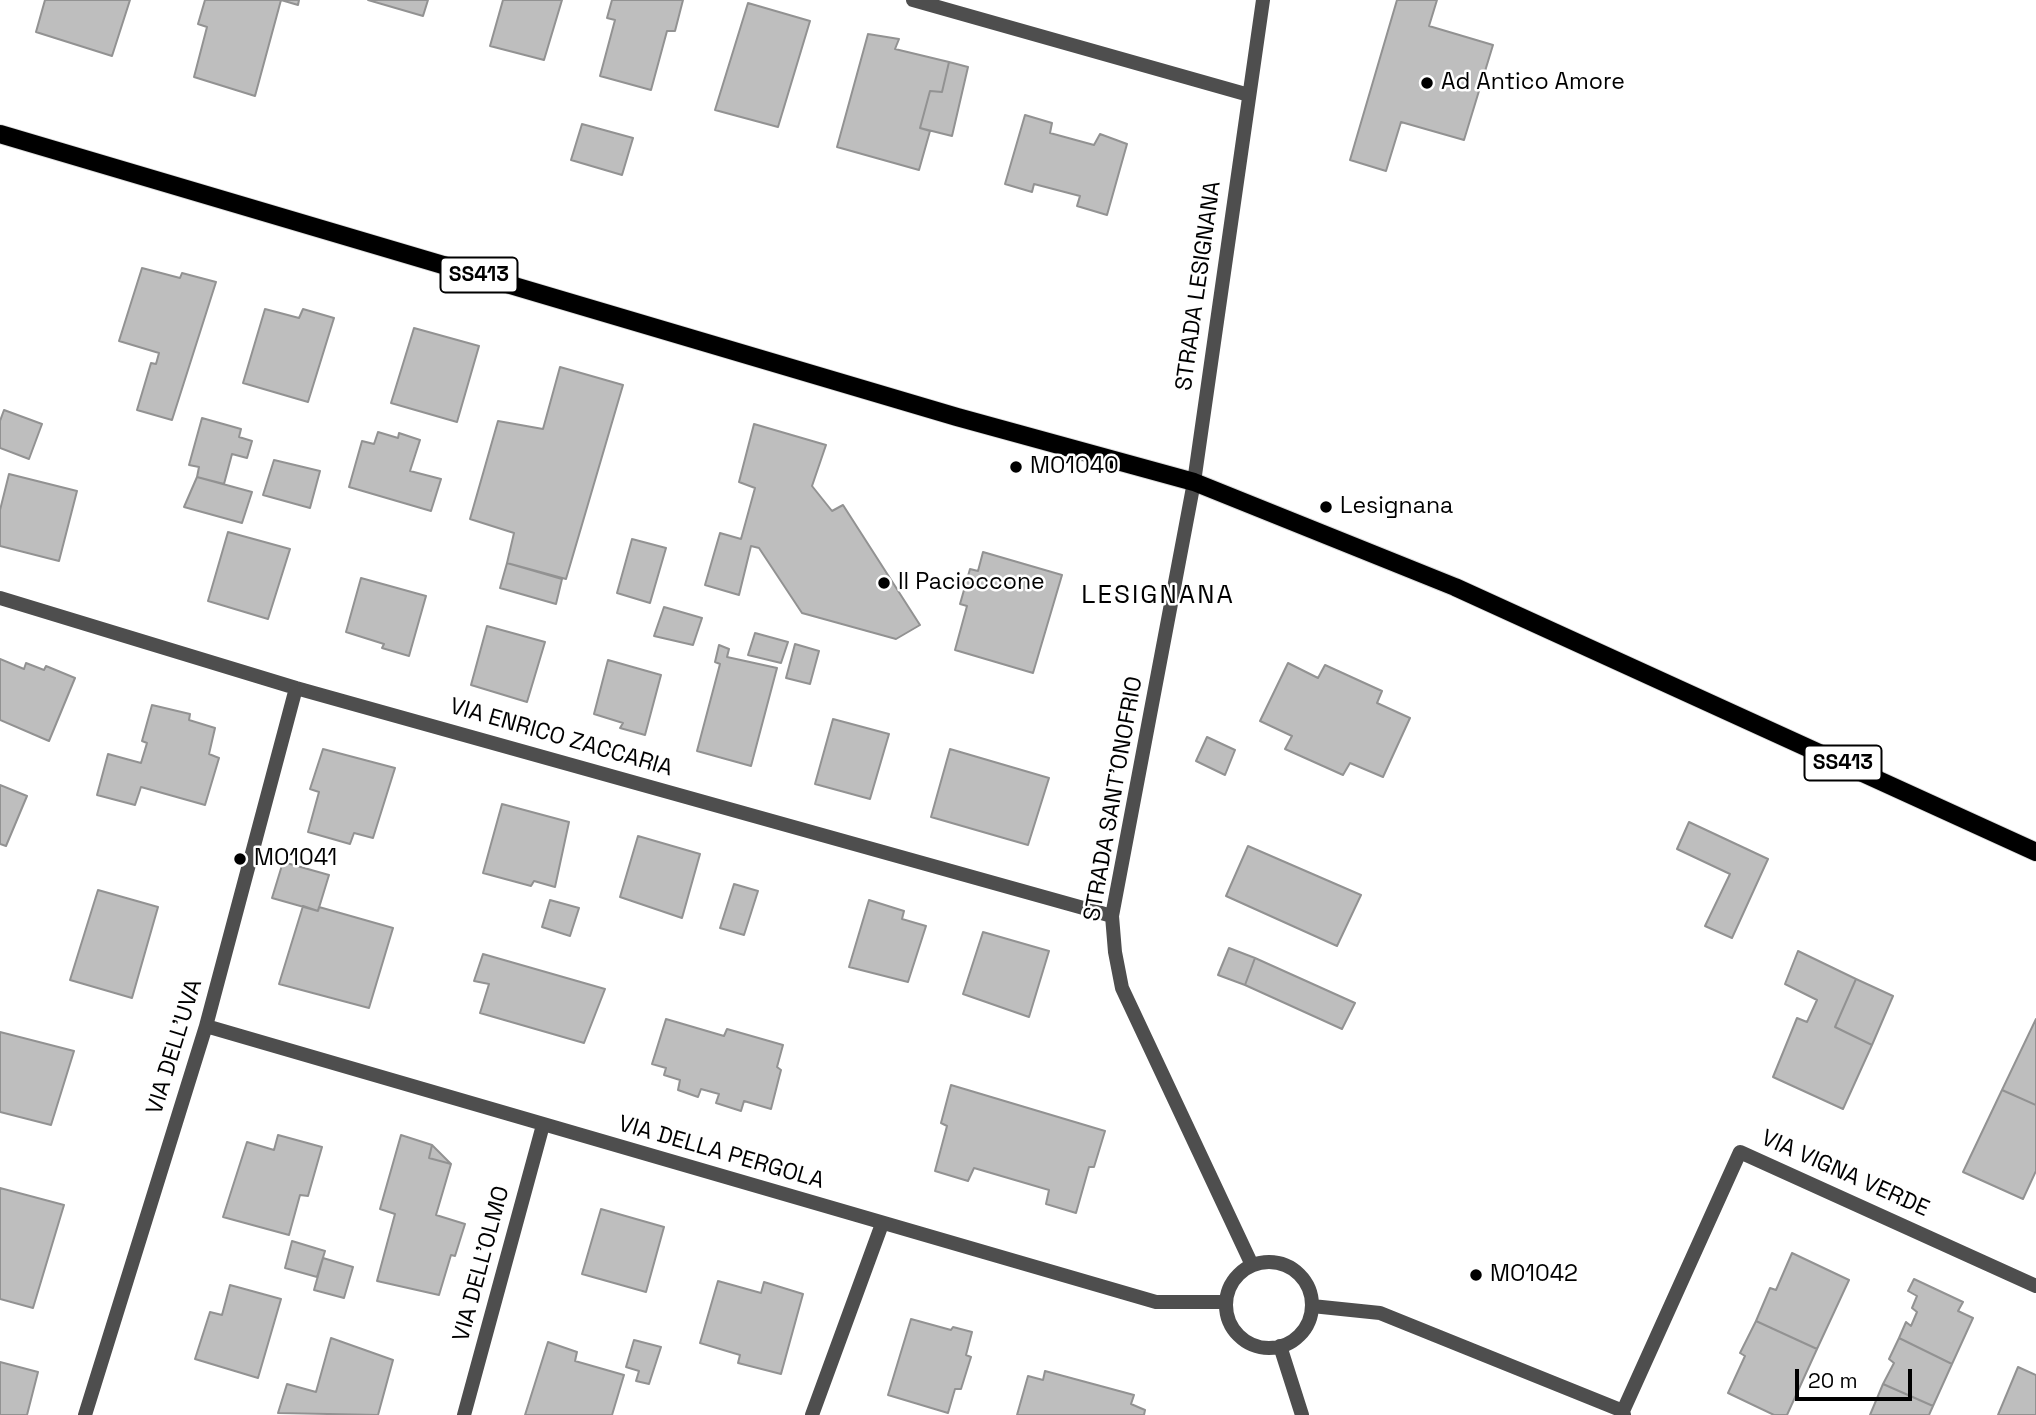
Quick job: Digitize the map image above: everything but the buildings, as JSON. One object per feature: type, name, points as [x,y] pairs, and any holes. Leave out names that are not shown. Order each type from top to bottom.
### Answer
[{"type":"main road","name":"SS413","points":[[0,134],[931,409],[1194,482],[1455,587],[2036,852]]},
{"type":"street","points":[[913,0],[1249,95]]},
{"type":"street","name":"STRADA LESIGNANA","points":[[1194,482],[1263,0]]},
{"type":"street","name":"STRADA SANT'ONOFRIO","points":[[1194,482],[1112,916],[1122,988],[1252,1265]]},
{"type":"street","name":"VIA ENRICO ZACCARIA","points":[[0,598],[296,688],[1112,916]]},
{"type":"street","name":"VIA DELL'UVA","points":[[85,1415],[206,1026],[296,688]]},
{"type":"street","name":"VIA DELLA PERGOLA","points":[[206,1026],[1156,1302],[1226,1302]]},
{"type":"street","name":"VIA DELL'OLMO","points":[[464,1415],[543,1125]]},
{"type":"street","name":"VIA VIGNA VERDE","points":[[1312,1306],[1380,1313],[1624,1413],[1740,1152],[2036,1286]]},
{"type":"street","points":[[811,1415],[882,1224]]},
{"type":"street","points":[[1266,1261],[1293,1269],[1310,1292],[1312,1306],[1303,1332],[1280,1346],[1254,1345],[1232,1328],[1226,1302],[1234,1280],[1252,1265],[1266,1261]]},
{"type":"street","points":[[1280,1346],[1302,1415]]},
{"type":"place","name":"Ad Antico Amore","points":[[1427,83]]},
{"type":"place","name":"MO1040","points":[[1016,467]]},
{"type":"place","name":"Lesignana","points":[[1326,507]]},
{"type":"place","name":"Il Pacioccone","points":[[884,583]]},
{"type":"place","name":"MO1041","points":[[240,859]]},
{"type":"place","name":"MO1042","points":[[1476,1275]]},
{"type":"district","name":"LESIGNANA","points":[[1158,596]]}]
